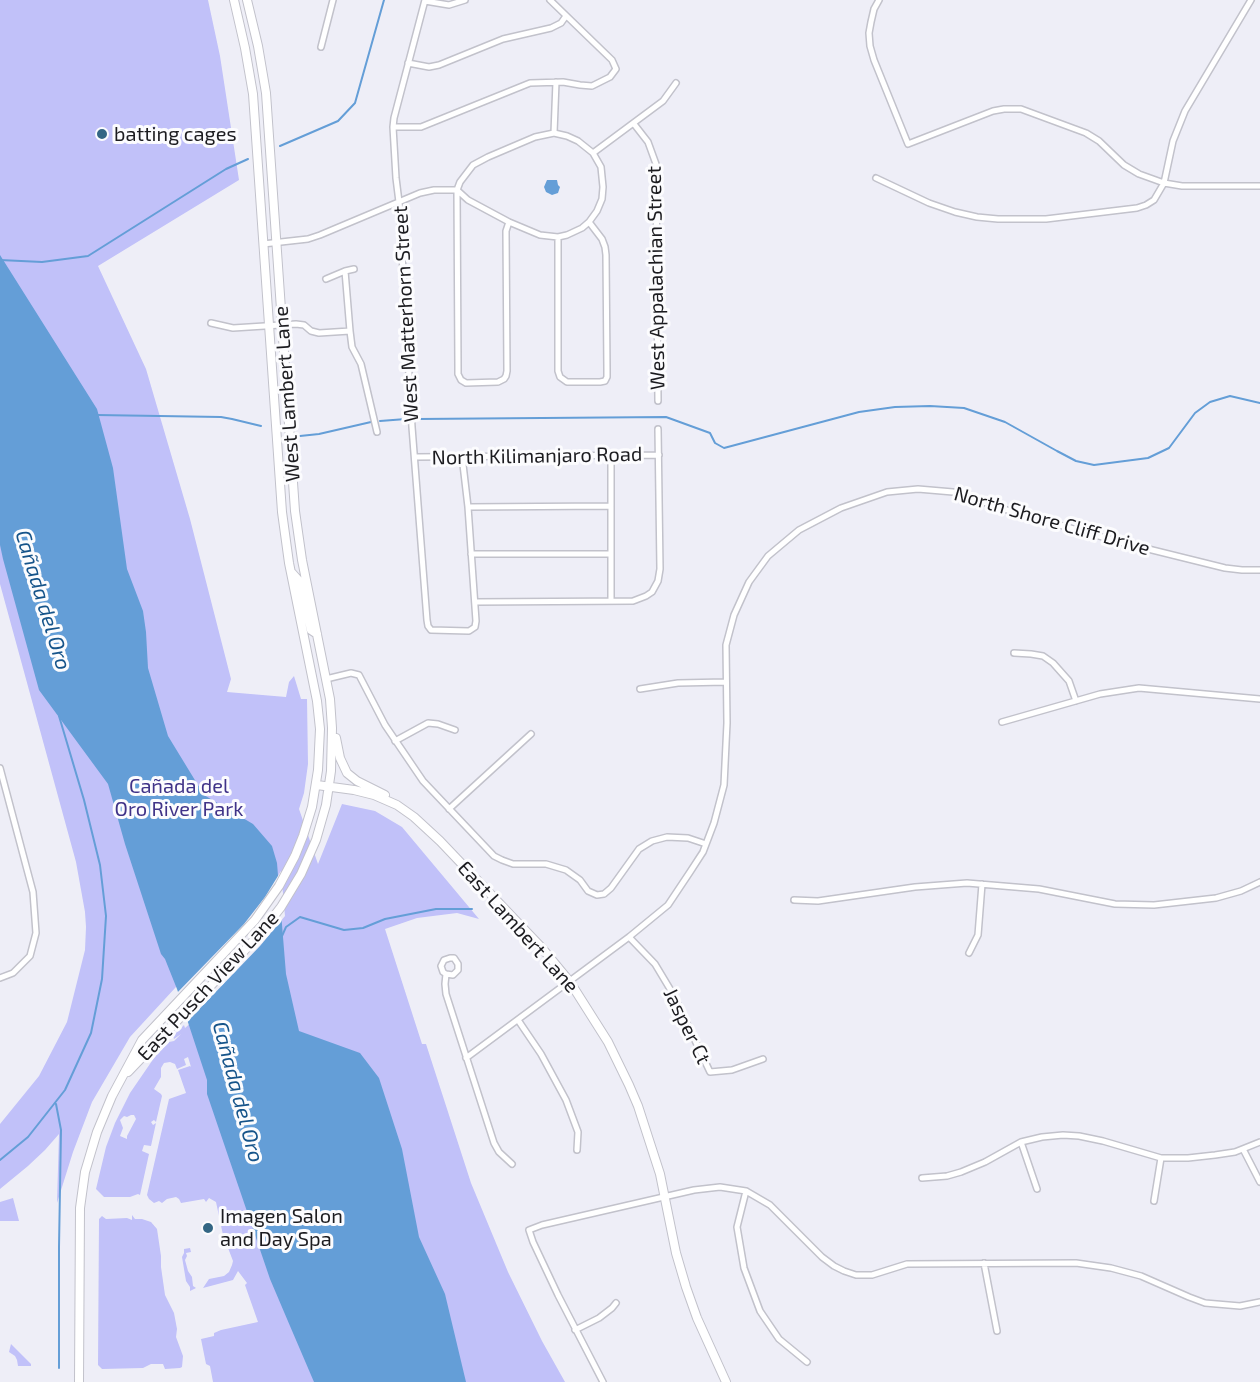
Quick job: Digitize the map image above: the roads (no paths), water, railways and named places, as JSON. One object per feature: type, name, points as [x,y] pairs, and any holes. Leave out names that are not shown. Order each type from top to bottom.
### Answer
[{"type":"main road","name":"West Lambert Lane","points":[[234,0],[253,94],[282,512],[291,572],[319,714],[320,750],[316,789]]},
{"type":"main road","name":"West Lambert Lane","points":[[247,0],[266,93],[297,526],[332,713],[329,786]]},
{"type":"main road","points":[[291,572],[300,582],[311,630],[317,634]]},
{"type":"main road","points":[[332,713],[340,758],[347,773],[357,781],[385,795],[397,805]]},
{"type":"main road","name":"East Lambert Lane","points":[[316,789],[329,786],[366,793],[397,805],[414,817],[542,948],[570,982],[608,1041],[629,1085],[652,1146],[686,1287],[697,1318],[726,1382]]},
{"type":"main road","name":"East Pusch View Lane","points":[[120,1083],[256,938],[281,907],[294,887],[316,840],[329,786]]},
{"type":"main road","name":"East Pusch View Lane","points":[[80,1382],[79,1223],[88,1161],[97,1132],[112,1096],[141,1041],[247,929],[271,899],[297,851],[316,789]]},
{"type":"street","points":[[321,47],[333,0]]},
{"type":"street","points":[[425,1],[449,5],[465,0]]},
{"type":"street","points":[[393,127],[421,127],[520,87],[541,82],[592,86],[610,77],[616,69],[609,55],[550,0]]},
{"type":"street","points":[[879,0],[871,22],[870,46],[908,144],[993,111],[1021,110],[1086,133],[1099,141],[1124,165],[1139,174],[1164,183],[1182,186],[1260,186]]},
{"type":"street","points":[[876,178],[929,203],[976,217],[1046,219],[1146,205],[1154,200],[1164,183],[1173,141],[1185,111],[1251,0]]},
{"type":"street","name":"West Matterhorn Street","points":[[425,1],[393,127],[411,415],[427,620],[430,630],[472,630],[476,621],[475,602]]},
{"type":"street","points":[[408,63],[440,65],[503,39],[551,28],[561,23],[566,16]]},
{"type":"street","points":[[554,133],[556,82]]},
{"type":"street","points":[[593,153],[663,101],[676,83]]},
{"type":"street","name":"West Appalachian Street","points":[[634,124],[648,142],[656,164],[658,401]]},
{"type":"street","points":[[263,244],[320,236],[426,192],[457,190],[468,200],[540,235],[558,237],[575,232],[589,222],[597,211],[602,199],[603,187],[601,167],[593,153],[578,141],[554,133],[535,137],[478,162],[468,170],[457,190],[458,374],[466,383],[498,382],[504,379],[507,371],[506,231],[510,222]]},
{"type":"street","points":[[558,237],[558,371],[560,377],[567,382],[605,381],[607,377],[606,255],[602,239],[589,222]]},
{"type":"street","points":[[326,279],[354,268]]},
{"type":"street","points":[[345,271],[352,347],[362,364],[377,432]]},
{"type":"street","points":[[211,322],[232,328],[300,324],[319,333],[350,331]]},
{"type":"street","points":[[462,456],[475,602],[633,601],[646,596],[655,587],[660,575],[658,429]]},
{"type":"street","points":[[611,455],[611,601]]},
{"type":"street","name":"North Kilimanjaro Road","points":[[415,457],[659,455]]},
{"type":"street","name":"North Shore Cliff Drive","points":[[466,1058],[570,982],[668,905],[703,852],[714,823],[724,785],[728,723],[726,645],[734,615],[749,582],[768,555],[799,530],[841,508],[887,492],[918,489],[953,492],[1013,512],[1124,543],[1225,568],[1260,570]]},
{"type":"street","points":[[468,507],[611,506]]},
{"type":"street","points":[[471,554],[611,554]]},
{"type":"street","points":[[1014,653],[1043,656],[1053,663],[1068,681],[1076,701]]},
{"type":"street","points":[[326,679],[351,673],[359,675],[380,717],[423,781],[494,856],[513,864],[546,864],[566,870],[580,880],[588,891],[597,895],[604,894],[611,888],[639,849],[652,842],[667,837],[688,838],[706,844]]},
{"type":"street","points":[[640,689],[678,684],[726,682]]},
{"type":"street","points":[[1002,722],[1100,694],[1138,688],[1260,699]]},
{"type":"street","points":[[395,741],[428,723],[455,730]]},
{"type":"street","points":[[448,809],[531,734]]},
{"type":"street","points":[[0,768],[33,892],[36,933],[30,956],[14,973],[0,978]]},
{"type":"street","points":[[794,900],[818,901],[915,887],[968,883],[1039,890],[1115,904],[1154,905],[1216,898],[1241,891],[1260,882]]},
{"type":"street","points":[[969,953],[978,935],[982,884]]},
{"type":"street","name":"Jasper Ct","points":[[629,937],[655,964],[673,994],[710,1072],[732,1070],[764,1059]]},
{"type":"street","points":[[446,974],[446,994],[494,1143],[499,1152],[512,1164]]},
{"type":"street","points":[[518,1020],[541,1054],[566,1100],[578,1132],[577,1150]]},
{"type":"street","points":[[921,1178],[947,1176],[961,1172],[1021,1142],[1053,1136],[1079,1136],[1161,1158],[1215,1155],[1243,1149],[1260,1142]]},
{"type":"street","points":[[1021,1142],[1037,1189]]},
{"type":"street","points":[[1243,1149],[1260,1182]]},
{"type":"street","points":[[1154,1201],[1161,1158]]},
{"type":"street","points":[[603,1382],[575,1330],[529,1230],[694,1190],[720,1187],[746,1191],[770,1205],[822,1257],[834,1266],[856,1275],[872,1275],[907,1264],[1076,1263],[1111,1268],[1141,1276],[1205,1303],[1240,1306],[1260,1302]]},
{"type":"street","points":[[746,1191],[737,1227],[744,1268],[760,1311],[779,1339],[807,1362]]},
{"type":"street","points":[[984,1263],[997,1331]]},
{"type":"street","points":[[575,1330],[599,1318],[616,1303]]},
{"type":"water","points":[[547,180],[557,180],[560,187],[558,193],[552,195],[546,192],[544,187]]},
{"type":"water","name":"Cañada del Oro","points":[[0,255],[97,409],[113,468],[127,569],[143,611],[148,668],[168,736],[204,795],[253,824],[272,846],[277,863],[286,974],[299,1031],[360,1053],[379,1078],[402,1149],[419,1237],[445,1294],[466,1382],[314,1382],[270,1279],[207,1094],[207,1080],[177,989],[161,954],[125,844],[108,784],[39,690],[3,559],[0,545]]},
{"type":"waterway","points":[[280,146],[338,121],[355,103],[384,0]]},
{"type":"waterway","points":[[0,260],[42,262],[88,256],[226,169],[248,159]]},
{"type":"waterway","points":[[418,419],[666,417],[710,433],[715,443],[724,448],[859,412],[895,407],[964,408],[1005,422],[1076,461],[1094,465],[1148,458],[1169,448],[1195,413],[1210,402],[1230,396],[1260,403]]},
{"type":"waterway","points":[[97,415],[221,417],[261,426]]},
{"type":"waterway","points":[[380,421],[406,419]]},
{"type":"waterway","points":[[300,436],[371,422]]},
{"type":"waterway","points":[[0,1160],[28,1137],[65,1090],[91,1033],[102,979],[106,916],[100,865],[84,800],[59,716]]},
{"type":"waterway","points":[[282,936],[286,927],[300,917],[344,930],[363,928],[385,919],[436,909],[472,909]]},
{"type":"waterway","points":[[56,1104],[61,1130],[59,1368]]},
{"type":"place","name":"batting cages","points":[[102,134]]},
{"type":"place","name":"Imagen Salon and Day Spa","points":[[208,1228]]},
{"type":"park label","name":"Cañada del Oro River Park","points":[[179,798]]}]
